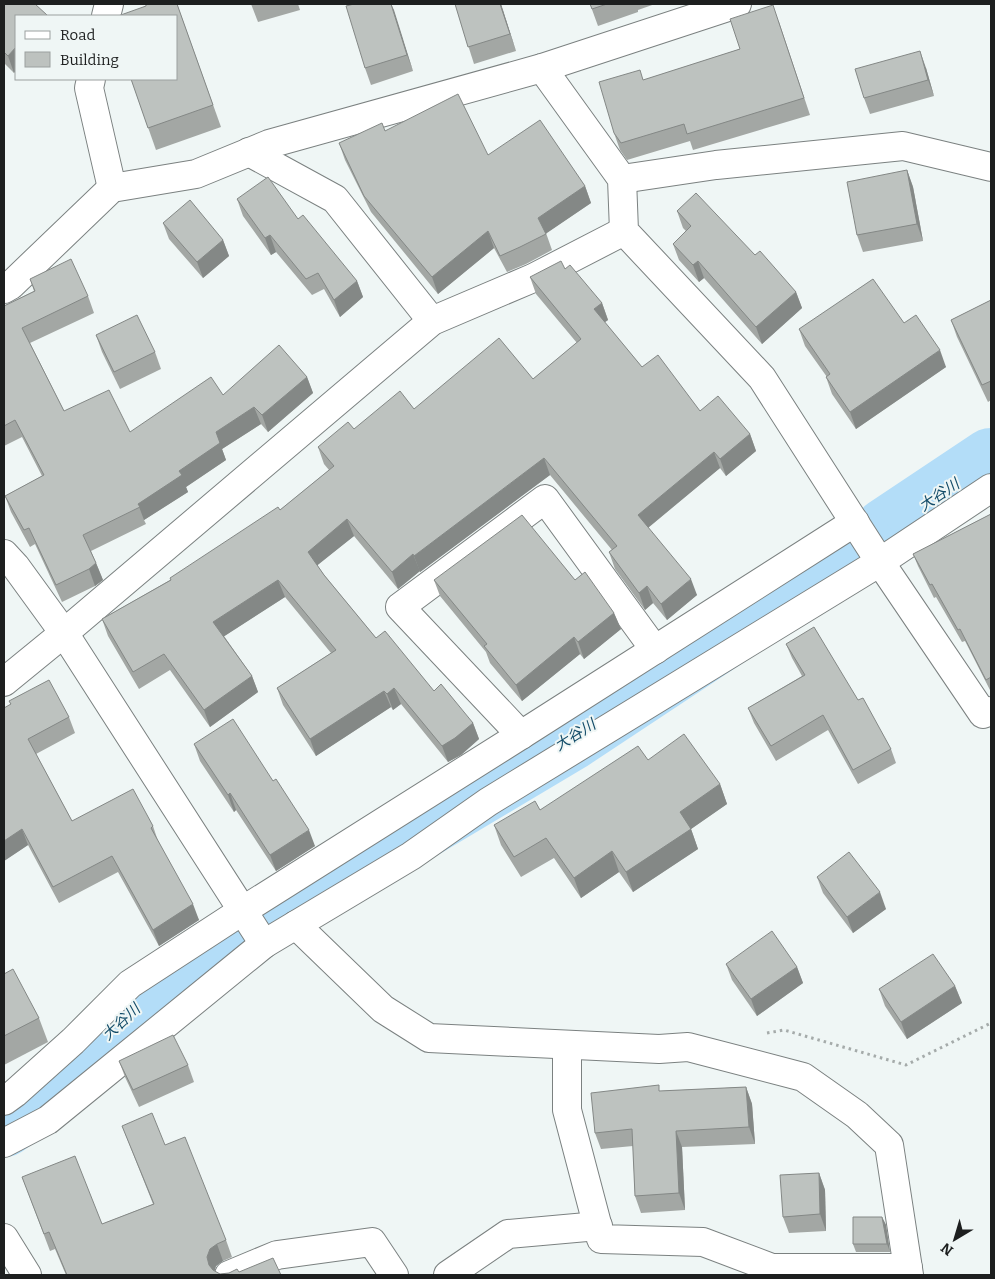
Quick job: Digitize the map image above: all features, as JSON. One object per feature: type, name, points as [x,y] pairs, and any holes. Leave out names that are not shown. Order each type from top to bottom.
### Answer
[{"type":"street","points":[[4,289],[11,285],[112,188],[196,174],[269,144],[542,68],[737,4]]},
{"type":"street","points":[[542,68],[622,179],[624,231],[762,378],[880,562],[983,714],[991,711]]},
{"type":"street","points":[[91,80],[89,88],[112,188]]},
{"type":"street","points":[[622,179],[716,165],[903,146],[991,167]]},
{"type":"street","points":[[249,152],[335,199],[432,321]]},
{"type":"street","points":[[4,682],[432,321],[533,278],[624,231]]},
{"type":"street","points":[[4,1144],[48,1120],[264,944],[411,856],[496,796],[880,562],[991,488]]},
{"type":"street","points":[[521,735],[400,607],[545,499],[655,650]]},
{"type":"street","points":[[4,1101],[73,1040],[130,984],[855,522]]},
{"type":"street","points":[[4,554],[64,632],[264,944]]},
{"type":"street","points":[[296,925],[383,1009],[429,1038],[659,1049],[688,1047],[803,1077],[857,1115],[889,1145],[908,1272],[772,1268],[703,1242],[601,1240],[567,1110],[567,1045]]},
{"type":"street","points":[[448,1275],[508,1234],[598,1226]]},
{"type":"street","points":[[4,1238],[27,1275]]},
{"type":"street","points":[[229,1275],[278,1255],[372,1242],[394,1275]]},
{"type":"path","points":[[765,1033],[784,1030],[906,1065],[991,1023]]},
{"type":"building","points":[[4,4],[35,4],[47,15],[15,15],[15,48],[8,56],[4,52]]},
{"type":"building","points":[[146,4],[177,4],[213,105],[148,128],[131,80],[178,80],[178,15],[121,15],[146,6]]},
{"type":"building","points":[[354,4],[391,4],[407,55],[365,68],[346,6]]},
{"type":"building","points":[[455,4],[500,4],[510,34],[468,47]]},
{"type":"building","points":[[590,4],[607,4],[592,9]]},
{"type":"building","points":[[773,5],[804,98],[687,134],[684,124],[621,143],[614,133],[599,82],[640,70],[643,80],[740,49],[730,19]]},
{"type":"building","points":[[920,51],[928,80],[864,98],[855,69]]},
{"type":"building","points":[[458,94],[488,155],[540,120],[585,186],[538,218],[546,234],[500,256],[488,231],[432,277],[364,196],[339,143],[382,123],[385,131]]},
{"type":"building","points":[[907,170],[917,224],[857,235],[847,182]]},
{"type":"building","points":[[268,177],[298,219],[303,215],[357,281],[334,300],[318,273],[306,279],[270,235],[265,238],[237,199]]},
{"type":"building","points":[[696,193],[755,255],[760,251],[796,292],[756,327],[698,261],[693,265],[673,244],[691,226],[677,211]]},
{"type":"building","points":[[190,200],[223,240],[197,262],[163,223]]},
{"type":"building","points":[[71,259],[88,296],[22,328],[64,411],[109,390],[130,432],[211,377],[223,395],[279,345],[307,377],[262,415],[254,407],[216,432],[220,443],[179,471],[182,475],[138,504],[140,507],[83,535],[96,563],[89,569],[56,585],[29,528],[24,530],[5,496],[44,475],[15,420],[4,426],[4,306],[35,291],[30,279]]},
{"type":"building","points":[[561,261],[565,269],[570,265],[602,303],[594,309],[642,367],[658,355],[700,411],[718,396],[750,434],[720,459],[714,452],[638,515],[691,579],[661,604],[647,586],[639,593],[609,552],[617,546],[544,458],[414,556],[413,554],[392,572],[347,519],[308,552],[324,575],[376,638],[385,631],[434,691],[441,684],[473,723],[442,746],[394,688],[387,694],[384,691],[310,739],[277,688],[336,650],[278,580],[213,622],[252,676],[204,710],[164,654],[133,672],[102,619],[171,580],[170,578],[278,507],[280,510],[334,466],[318,447],[348,422],[354,429],[400,391],[414,409],[499,338],[533,379],[581,339],[530,277]]},
{"type":"building","points":[[873,279],[904,323],[916,315],[940,350],[850,412],[826,377],[830,374],[799,329]]},
{"type":"building","points":[[991,300],[991,381],[982,385],[951,320]]},
{"type":"building","points":[[137,315],[155,352],[114,372],[96,335]]},
{"type":"building","points":[[991,514],[991,677],[986,680],[960,629],[958,630],[913,554]]},
{"type":"building","points":[[522,515],[575,580],[585,572],[614,613],[578,642],[574,637],[516,685],[484,646],[487,644],[434,580]]},
{"type":"building","points":[[814,627],[858,700],[863,698],[891,749],[853,770],[823,715],[771,746],[748,708],[805,675],[786,644]]},
{"type":"building","points":[[49,680],[69,717],[28,739],[72,821],[133,789],[153,826],[151,828],[193,904],[153,930],[112,856],[53,887],[22,829],[4,841],[4,708],[11,704],[9,701]]},
{"type":"building","points":[[233,719],[273,781],[276,779],[309,830],[270,855],[230,793],[228,795],[194,744]]},
{"type":"building","points":[[684,734],[720,784],[680,812],[691,829],[626,872],[612,851],[574,878],[546,838],[514,857],[494,825],[535,801],[540,810],[638,746],[648,760]]},
{"type":"building","points":[[849,852],[880,892],[847,917],[817,877]]},
{"type":"building","points":[[772,931],[797,967],[751,999],[726,964]]},
{"type":"building","points":[[933,954],[955,986],[901,1022],[879,989]]},
{"type":"building","points":[[13,969],[39,1018],[4,1036],[4,974]]},
{"type":"building","points":[[173,1035],[188,1065],[133,1090],[119,1061]]},
{"type":"building","points":[[659,1085],[659,1091],[746,1087],[749,1127],[676,1131],[679,1193],[635,1196],[632,1129],[595,1133],[591,1093]]},
{"type":"building","points":[[152,1113],[165,1145],[185,1137],[226,1240],[210,1249],[207,1257],[209,1265],[220,1274],[229,1273],[237,1269],[239,1272],[273,1258],[281,1275],[67,1275],[49,1232],[44,1234],[22,1177],[75,1156],[102,1224],[154,1204],[122,1126]]},
{"type":"building","points":[[819,1173],[820,1214],[783,1217],[780,1175]]},
{"type":"building","points":[[853,1217],[882,1217],[887,1244],[853,1244]]},
{"type":"waterway","name":"大谷川","points":[[886,530],[991,460]]},
{"type":"waterway","name":"大谷川","points":[[280,912],[570,739],[863,545]]},
{"type":"waterway","name":"大谷川","points":[[4,1125],[41,1096],[166,983],[248,931]]}]
